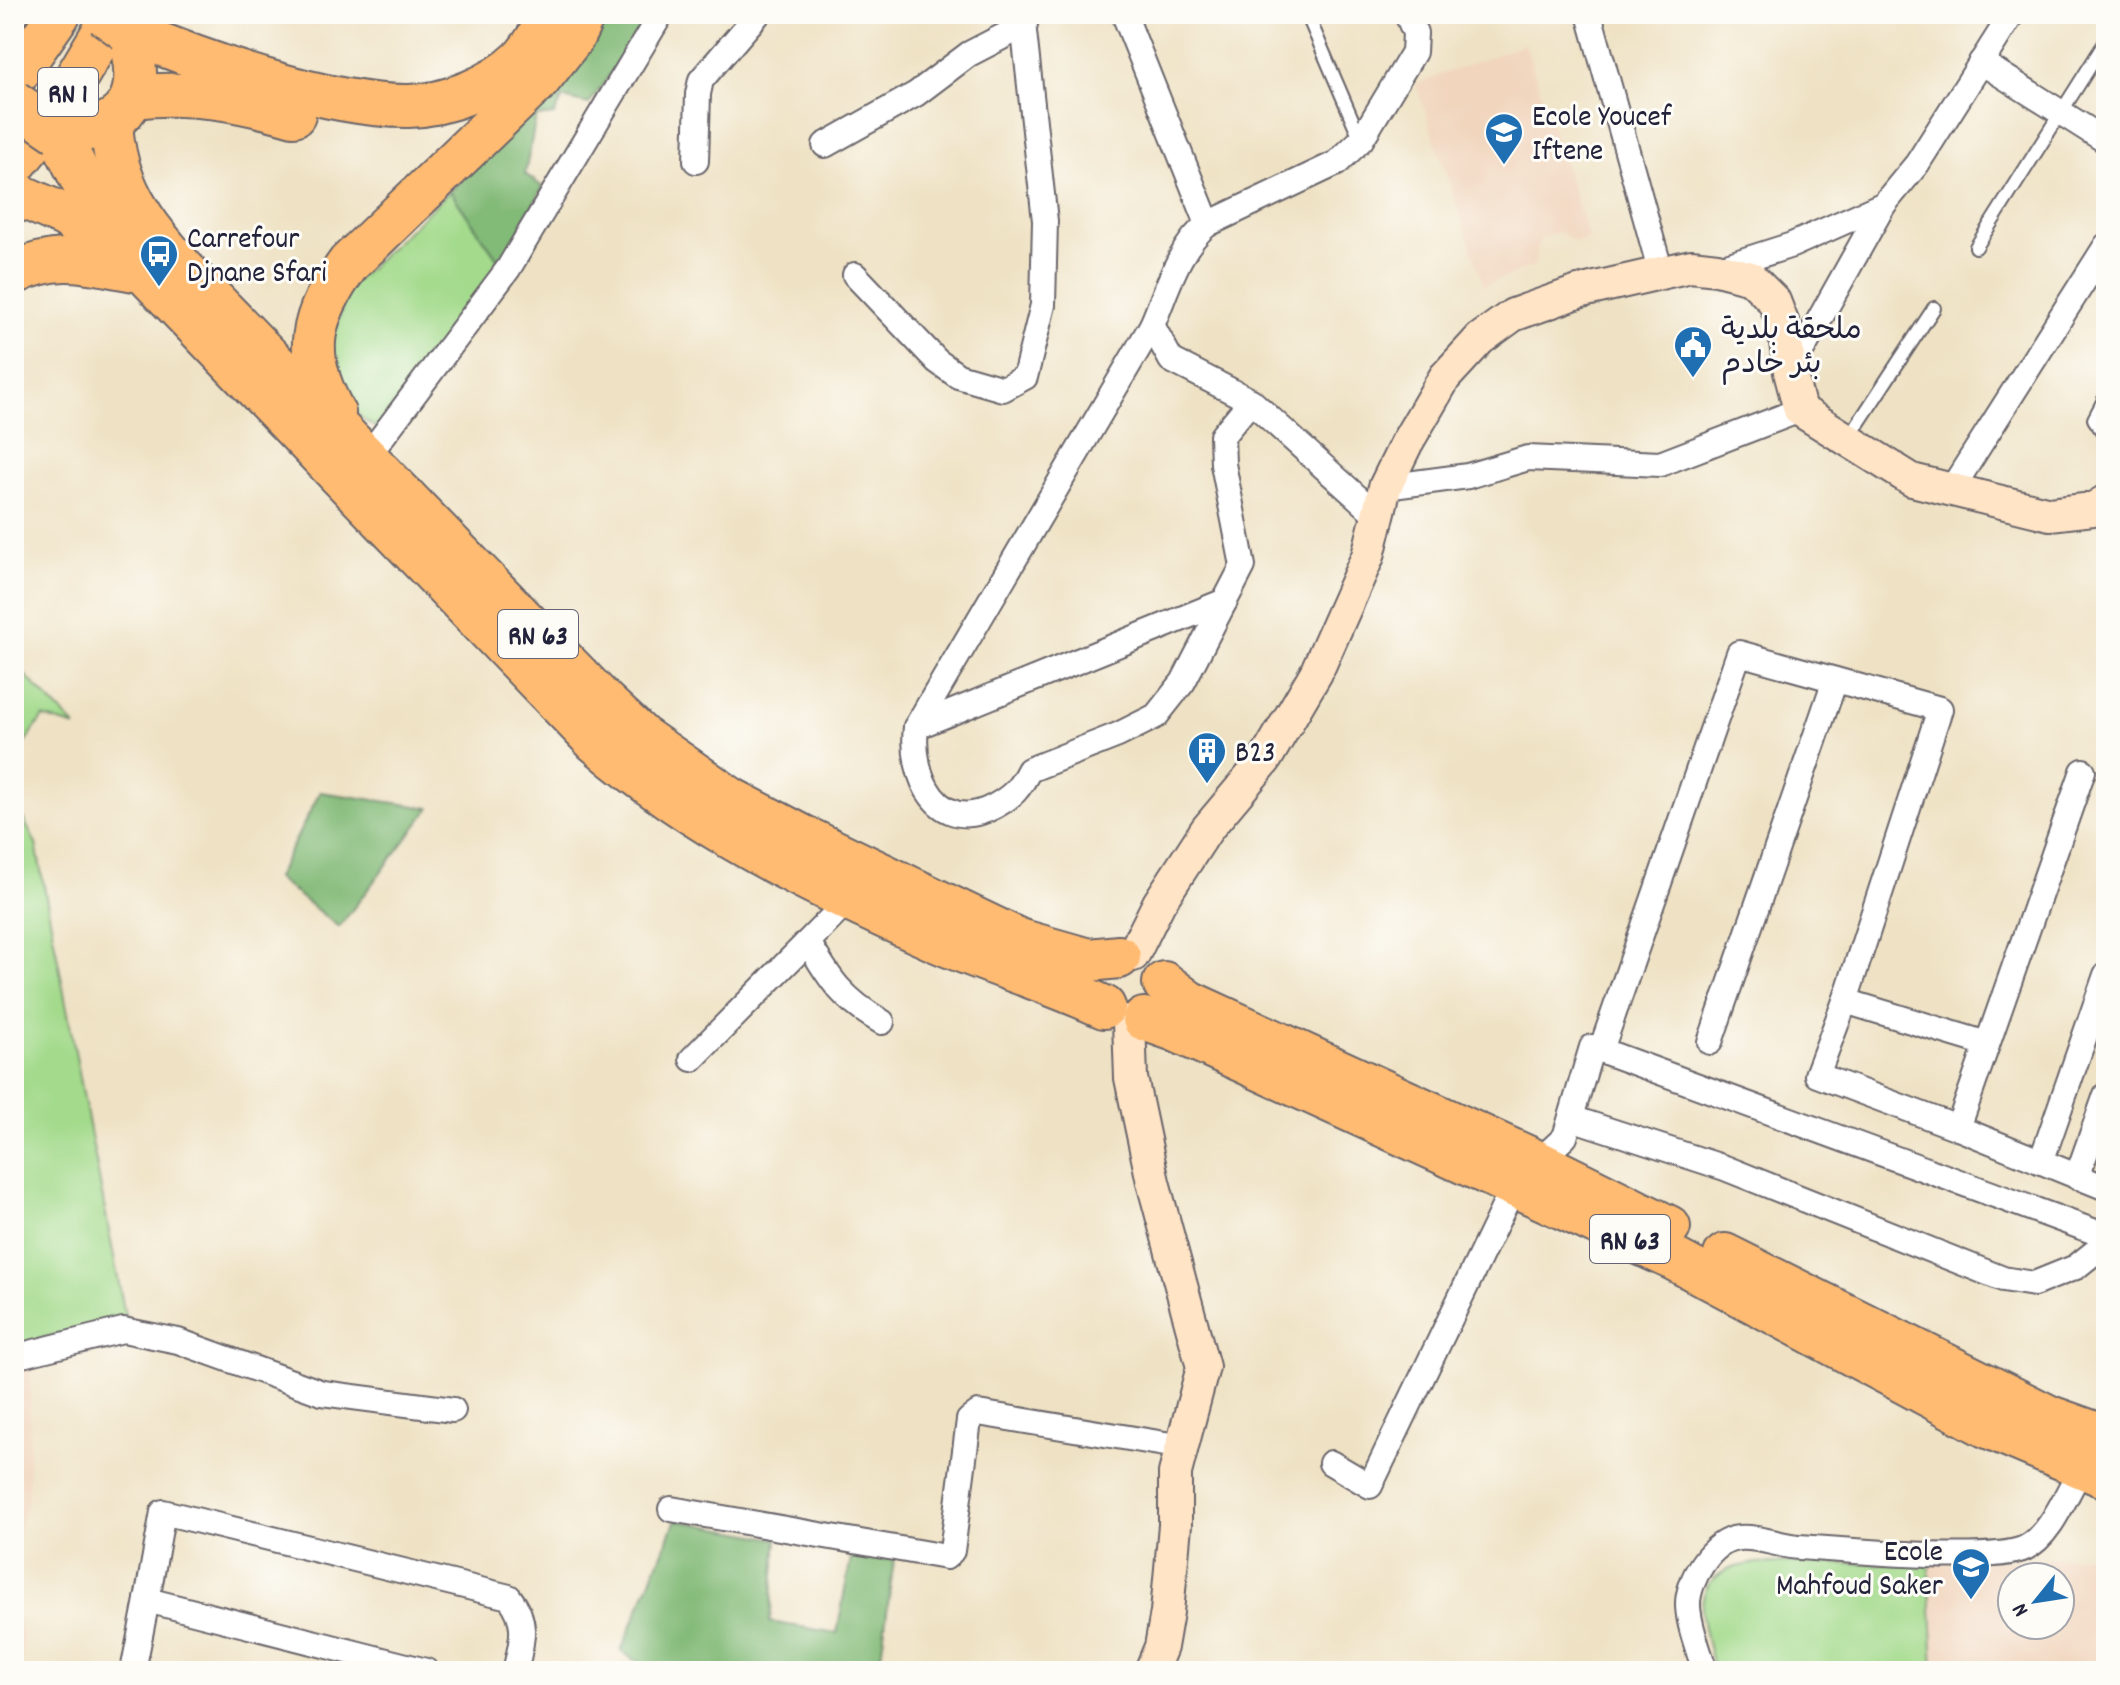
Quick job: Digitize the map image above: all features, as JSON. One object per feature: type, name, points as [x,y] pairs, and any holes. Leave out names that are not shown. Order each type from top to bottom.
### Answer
[{"type":"highway","name":"RN 1","points":[[14,78],[59,14]]},
{"type":"highway","points":[[114,19],[206,61],[335,97],[412,106],[445,101],[478,88],[522,60],[552,14]]},
{"type":"highway","points":[[358,448],[315,371],[317,316],[330,289],[349,263],[539,80],[573,37],[584,14]]},
{"type":"highway","name":"RN 1","points":[[14,165],[51,120],[114,19]]},
{"type":"highway","name":"RN 63","points":[[114,19],[135,54],[137,77],[122,109],[119,176],[135,208],[156,237],[598,696],[642,737],[731,799],[912,891],[1019,940],[1089,960],[1126,956],[1148,959],[1159,969],[1164,983],[1189,1002],[1526,1174],[2050,1417],[2106,1437]]},
{"type":"highway","points":[[58,132],[75,132],[122,109],[184,94],[218,98],[376,132],[443,127],[511,107]]},
{"type":"highway","name":"RN 63","points":[[14,102],[58,132],[96,209],[144,272],[596,742],[641,781],[694,817],[935,940],[1126,1016],[1175,1030],[1526,1174],[1672,1258],[1986,1426],[2093,1473]]},
{"type":"highway","points":[[14,193],[66,216],[144,272]]},
{"type":"highway","points":[[14,273],[40,260],[58,259],[144,272]]},
{"type":"highway","points":[[1126,956],[1107,966],[1099,979],[1098,993],[1126,1016],[1156,1011],[1163,998],[1164,983]]},
{"type":"street","points":[[358,448],[508,269],[661,14]]},
{"type":"street","points":[[696,161],[701,80],[758,14]]},
{"type":"street","points":[[1124,14],[1208,224]]},
{"type":"street","points":[[1251,401],[1222,436],[1223,464],[1243,566],[1183,682],[1156,716],[1118,735],[1029,770],[1019,791],[971,817],[951,813],[935,799],[918,774],[913,751],[916,727],[1152,325],[1182,255],[1191,240],[1208,224],[1337,163],[1361,140],[1414,52],[1415,33],[1407,14]]},
{"type":"street","points":[[1589,14],[1661,273]]},
{"type":"street","points":[[1790,372],[1884,204],[1917,164],[2012,14]]},
{"type":"street","points":[[825,145],[916,94],[969,54],[1024,20],[1045,221],[1043,305],[1025,377],[1003,389],[958,376],[908,333],[855,275]]},
{"type":"street","points":[[1981,62],[2106,141]]},
{"type":"street","points":[[1717,269],[1792,245],[1884,204]]},
{"type":"street","points":[[1951,490],[2106,246]]},
{"type":"street","points":[[1126,956],[1207,829],[1265,760],[1316,673],[1368,556],[1382,502],[1445,377],[1480,339],[1513,315],[1578,292],[1691,266],[1751,278],[1774,301],[1784,327],[1790,372],[1800,410],[1912,480],[2050,514],[2093,509],[2106,501]]},
{"type":"street","points":[[1152,325],[1171,360],[1251,401],[1382,502]]},
{"type":"street","points":[[1382,502],[1528,458],[1660,464],[1800,410]]},
{"type":"street","points":[[916,727],[1225,601]]},
{"type":"street","points":[[1601,1050],[1739,653],[1940,709],[1845,1001],[1817,1075],[2106,1188]]},
{"type":"street","points":[[1710,1042],[1835,680]]},
{"type":"street","points":[[1958,1128],[2083,771]]},
{"type":"street","points":[[692,1059],[851,898]]},
{"type":"street","points":[[808,942],[835,987],[859,1009],[882,1022]]},
{"type":"street","points":[[2041,1162],[2106,975]]},
{"type":"street","points":[[1845,1001],[1987,1044]]},
{"type":"street","points":[[1126,1016],[1131,1078],[1147,1152],[1203,1367],[1175,1473],[1175,1525],[1167,1612],[1161,1647],[1151,1671]]},
{"type":"street","points":[[1331,1463],[1370,1486],[1526,1174],[1565,1137],[1592,1047],[2106,1236]]},
{"type":"street","points":[[2077,1177],[2106,1095]]},
{"type":"street","points":[[1571,1118],[1725,1168],[2003,1279],[2034,1284],[2076,1267],[2106,1243]]},
{"type":"street","points":[[14,1357],[123,1330],[178,1341],[322,1393],[453,1410]]},
{"type":"street","points":[[671,1509],[946,1557],[952,1551],[969,1420],[978,1413],[1183,1447]]},
{"type":"street","points":[[1705,1671],[1687,1604],[1699,1572],[1713,1548],[1739,1537],[1795,1547],[1926,1554],[1995,1554],[2025,1548],[2044,1532],[2093,1473]]},
{"type":"street","points":[[133,1671],[163,1512],[509,1597],[521,1611],[524,1630],[515,1671]]},
{"type":"street","points":[[147,1600],[426,1671]]},
{"type":"lane","points":[[1307,14],[1361,140]]},
{"type":"lane","points":[[1976,247],[2106,41]]},
{"type":"lane","points":[[1848,440],[1934,308]]},
{"type":"lane","points":[[2106,396],[2096,409],[2094,419],[2106,437]]},
{"type":"shaded area","name":"Ecole Youcef Iftene","points":[[1525,44],[1589,239],[1575,242],[1560,232],[1540,239],[1534,266],[1484,286],[1416,84]]},
{"type":"shaded area","points":[[31,1356],[28,1498],[14,1547],[14,1359]]},
{"type":"shaded area","name":"Ecole Mahfoud Saker","points":[[2106,1555],[2106,1671],[1934,1671],[1929,1564]]},
{"type":"shaded area","points":[[14,1603],[23,1635],[22,1671],[14,1671]]},
{"type":"green space","points":[[605,14],[653,14],[589,104],[563,98],[554,115],[536,117],[525,174],[543,187],[502,265],[450,191],[558,86],[593,39]]},
{"type":"green space","points":[[450,191],[502,265],[378,428],[354,410],[325,364],[348,288]]},
{"type":"green space","points":[[14,664],[76,727],[43,717],[14,758]]},
{"type":"green space","points":[[320,792],[430,808],[339,927],[276,878]]},
{"type":"green space","points":[[14,800],[36,844],[125,1316],[14,1346]]},
{"type":"green space","points":[[676,1520],[777,1539],[770,1622],[837,1633],[852,1552],[894,1560],[879,1671],[652,1671],[621,1651]]},
{"type":"green space","points":[[1758,1563],[1929,1564],[1934,1671],[1714,1671],[1702,1615],[1707,1586],[1717,1576],[1734,1568]]},
{"type":"place","name":"Ecole Youcef Iftene","points":[[1504,166]]},
{"type":"place","name":"Carrefour Djnane Sfari","points":[[159,288]]},
{"type":"place","name":"ملحقة بلدية بئر خادم","points":[[1693,379]]},
{"type":"place","name":"B23","points":[[1207,785]]},
{"type":"place","name":"Ecole Mahfoud Saker","points":[[1971,1601]]}]
